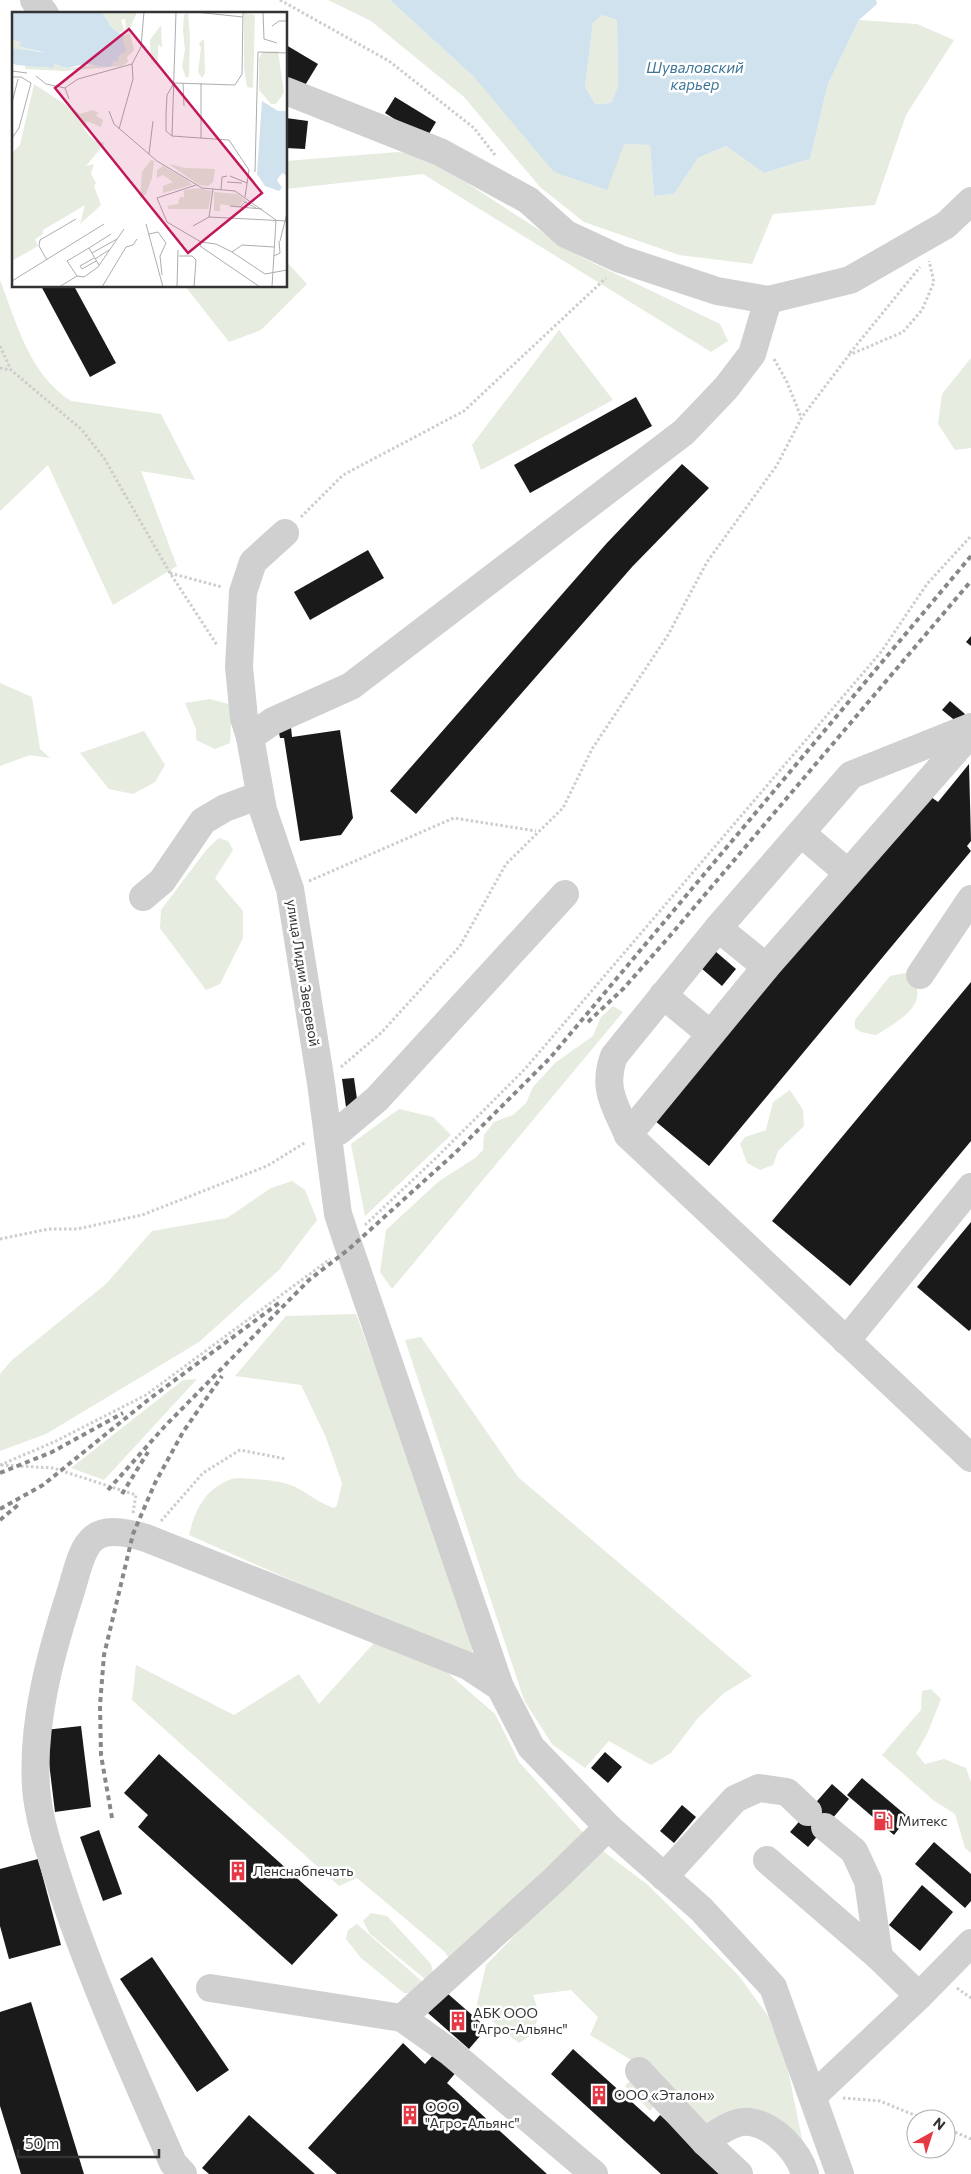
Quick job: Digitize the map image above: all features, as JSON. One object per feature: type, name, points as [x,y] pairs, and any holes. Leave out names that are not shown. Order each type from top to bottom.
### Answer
[{"type":"street","points":[[34,0],[43,12]]},
{"type":"street","points":[[288,91],[440,152],[528,200],[566,234],[620,259],[717,291],[768,300],[850,280],[946,225],[971,201]]},
{"type":"street","points":[[250,737],[273,721],[351,686],[684,432],[726,388],[752,354],[768,300]]},
{"type":"street","name":"улица Лидии Зверевой","points":[[285,533],[253,562],[243,592],[239,667],[244,718],[250,737],[262,810],[290,889],[321,1083],[338,1214],[347,1243],[500,1687],[531,1747],[608,1827],[701,1909],[774,1987],[814,2095],[840,2174]]},
{"type":"street","points":[[971,727],[851,775],[718,928],[614,1056],[609,1070],[608,1088],[628,1135],[971,1458]]},
{"type":"street","points":[[628,1135],[766,967],[971,733]]},
{"type":"street","points":[[143,897],[162,881],[203,821],[225,808],[260,795]]},
{"type":"street","points":[[801,833],[848,873]]},
{"type":"street","points":[[328,1134],[339,1131],[377,1099],[564,894]]},
{"type":"street","points":[[920,974],[971,899]]},
{"type":"street","points":[[718,928],[766,967]]},
{"type":"street","points":[[664,995],[710,1034]]},
{"type":"street","points":[[846,1341],[971,1187]]},
{"type":"street","points":[[172,2170],[85,1960],[50,1854],[36,1788],[36,1734],[44,1692],[65,1608],[82,1553],[93,1536],[109,1531],[137,1536],[468,1666],[500,1687]]},
{"type":"street","points":[[664,1878],[735,1799],[760,1788],[786,1792],[854,1851],[868,1881],[880,1957]]},
{"type":"street","points":[[402,2018],[554,1880],[608,1827]]},
{"type":"street","points":[[767,1860],[880,1957],[920,1996]]},
{"type":"street","points":[[814,2095],[920,1996],[971,1943]]},
{"type":"street","points":[[210,1988],[402,2018],[450,2052],[594,2174]]},
{"type":"street","points":[[638,2071],[704,2142],[739,2174]]},
{"type":"street","points":[[704,2142],[724,2128],[750,2122],[777,2134],[802,2162],[805,2174]]},
{"type":"path","points":[[280,0],[389,61],[474,128],[496,156]]},
{"type":"path","points":[[321,1083],[382,1032],[454,953],[506,864],[563,808],[592,749],[668,635],[707,562],[777,465],[802,417],[849,354],[928,257],[934,282],[922,310],[903,332],[849,354]]},
{"type":"path","points":[[285,533],[343,475],[464,411],[604,281],[620,259]]},
{"type":"path","points":[[0,346],[11,370],[82,429],[104,458],[170,573],[225,657],[239,667]]},
{"type":"path","points":[[771,354],[787,382],[802,417]]},
{"type":"path","points":[[0,368],[11,370]]},
{"type":"path","points":[[137,1536],[136,1495],[53,1468],[0,1466],[54,1442],[146,1395],[347,1243],[437,1157],[525,1069],[881,652],[927,584],[971,536]]},
{"type":"path","points":[[170,573],[243,592]]},
{"type":"path","points":[[290,889],[454,818],[537,832]]},
{"type":"path","points":[[0,1239],[49,1229],[77,1229],[142,1215],[267,1166],[303,1143],[328,1134]]},
{"type":"path","points":[[137,1536],[203,1473],[240,1450],[286,1459]]},
{"type":"path","points":[[814,2095],[880,2100],[906,2111]]},
{"type":"path","points":[[956,2132],[971,2139]]},
{"type":"shaded area","points":[[328,0],[390,0],[475,78],[624,144],[650,145],[654,196],[674,194],[698,158],[726,146],[764,173],[810,159],[828,84],[859,20],[917,24],[954,40],[906,115],[875,205],[773,214],[752,264],[679,255],[584,222],[540,187],[464,97],[371,21]]},
{"type":"shaded area","points":[[602,15],[617,20],[618,86],[611,103],[595,104],[585,87],[593,23]]},
{"type":"shaded area","points":[[398,152],[433,157],[450,172],[581,257],[720,324],[728,341],[711,352],[423,174],[288,189],[288,161]]},
{"type":"shaded area","points":[[288,263],[307,284],[261,330],[229,342],[187,288],[288,288]]},
{"type":"shaded area","points":[[0,280],[26,347],[45,377],[57,390],[71,401],[161,414],[195,480],[141,471],[177,566],[113,605],[48,465],[0,511]]},
{"type":"shaded area","points":[[559,330],[613,400],[481,470],[472,445]]},
{"type":"shaded area","points":[[971,358],[971,448],[955,450],[938,424],[942,394]]},
{"type":"shaded area","points":[[0,683],[32,697],[40,749],[50,758],[30,755],[0,766]]},
{"type":"shaded area","points":[[210,699],[232,705],[230,743],[215,749],[196,740],[196,729],[185,703]]},
{"type":"shaded area","points":[[144,731],[165,765],[155,782],[133,794],[109,789],[80,753]]},
{"type":"shaded area","points":[[219,838],[228,841],[233,850],[215,878],[243,911],[243,938],[220,984],[206,990],[160,928],[161,910],[207,849]]},
{"type":"shaded area","points":[[905,973],[914,983],[917,992],[912,1008],[895,1023],[876,1035],[861,1032],[855,1028],[855,1020],[890,976]]},
{"type":"shaded area","points":[[613,1006],[623,1012],[392,1289],[380,1272],[386,1230],[438,1182],[475,1158],[483,1150],[484,1135],[494,1122],[513,1115],[526,1103],[533,1087],[555,1063],[593,1036],[601,1017]]},
{"type":"shaded area","points":[[790,1090],[803,1110],[804,1126],[778,1151],[773,1165],[760,1170],[747,1163],[740,1144],[745,1137],[766,1130],[773,1102]]},
{"type":"shaded area","points":[[399,1109],[433,1117],[451,1135],[365,1216],[351,1144]]},
{"type":"shaded area","points":[[292,1181],[305,1190],[317,1220],[279,1270],[199,1342],[46,1434],[0,1451],[0,1374],[12,1360],[106,1284],[152,1231],[227,1218],[271,1188]]},
{"type":"shaded area","points":[[356,1314],[456,1586],[473,1654],[425,1639],[189,1535],[194,1517],[208,1494],[223,1483],[234,1478],[283,1483],[298,1488],[328,1506],[334,1508],[337,1505],[342,1483],[325,1435],[301,1385],[235,1376],[286,1316]]},
{"type":"shaded area","points":[[421,1337],[518,1477],[752,1676],[724,1693],[698,1718],[671,1753],[651,1765],[609,1741],[585,1768],[552,1744],[524,1700],[405,1340]]},
{"type":"shaded area","points":[[197,1379],[104,1480],[71,1468],[183,1380]]},
{"type":"shaded area","points":[[374,1643],[448,1673],[495,1714],[519,1762],[587,1837],[453,1965],[445,1952],[357,1878],[339,1886],[132,1700],[136,1665],[234,1715],[299,1674],[319,1704]]},
{"type":"shaded area","points":[[931,1689],[941,1699],[927,1734],[916,1753],[925,1764],[944,1759],[966,1768],[971,1782],[971,1853],[965,1848],[955,1814],[933,1800],[882,1755],[921,1710],[922,1691]]},
{"type":"shaded area","points":[[599,1848],[648,1885],[739,1976],[768,2016],[786,2060],[804,2149],[777,2125],[706,2134],[641,2066],[590,2035],[598,2017],[571,1990],[533,1995],[539,2013],[533,2034],[519,2043],[476,2008],[486,1965]]},
{"type":"shaded area","points":[[371,1913],[387,1916],[431,1964],[433,1973],[425,1979],[370,1934],[363,1921]]},
{"type":"shaded area","points":[[357,1924],[426,1985],[418,1994],[404,1993],[361,1958],[346,1939],[348,1930]]},
{"type":"shaded area","points":[[632,2079],[657,2103],[650,2111],[625,2086]]},
{"type":"water","name":"Шуваловский карьер","points":[[390,0],[876,0],[877,4],[859,20],[828,84],[810,159],[764,173],[726,146],[698,158],[674,194],[654,196],[650,145],[624,144],[607,190],[554,172],[475,78]],"holes":[[[602,15],[617,20],[618,86],[611,103],[595,104],[585,87],[593,23]]]},
{"type":"building","points":[[288,46],[318,64],[304,87],[288,78]]},
{"type":"building","points":[[395,97],[436,122],[426,139],[385,113]]},
{"type":"building","points":[[288,118],[308,121],[305,149],[288,148]]},
{"type":"building","points":[[42,288],[75,288],[116,363],[90,377]]},
{"type":"building","points":[[636,397],[652,426],[530,493],[514,465]]},
{"type":"building","points":[[682,464],[709,488],[632,567],[416,814],[390,791],[606,544]]},
{"type":"building","points":[[368,550],[384,578],[310,620],[294,592]]},
{"type":"building","points":[[971,636],[971,646],[966,642]]},
{"type":"building","points":[[950,701],[965,714],[958,723],[942,710]]},
{"type":"building","points":[[291,727],[292,737],[340,730],[353,818],[341,835],[300,841],[284,738],[280,738],[278,728]]},
{"type":"building","points":[[969,764],[971,841],[967,846],[971,851],[709,1166],[654,1120],[917,804],[931,797],[938,802]]},
{"type":"building","points":[[715,951],[736,969],[722,986],[701,968]]},
{"type":"building","points":[[971,982],[971,1141],[850,1286],[772,1221]]},
{"type":"building","points":[[354,1078],[358,1106],[346,1107],[342,1079]]},
{"type":"building","points":[[971,1222],[971,1329],[969,1331],[917,1287]]},
{"type":"building","points":[[81,1726],[91,1807],[55,1812],[45,1730]]},
{"type":"building","points":[[605,1752],[622,1767],[608,1783],[591,1768]]},
{"type":"building","name":"Ленснабпечать","points":[[159,1754],[338,1915],[292,1965],[138,1827],[148,1815],[124,1793]]},
{"type":"building","points":[[862,1778],[908,1817],[894,1835],[847,1795]]},
{"type":"building","points":[[832,1784],[849,1799],[808,1847],[790,1832]]},
{"type":"building","points":[[682,1805],[696,1817],[674,1843],[660,1831]]},
{"type":"building","points":[[99,1830],[122,1894],[103,1901],[80,1837]]},
{"type":"building","points":[[934,1842],[971,1874],[971,1901],[965,1908],[915,1864]]},
{"type":"building","points":[[38,1859],[61,1945],[9,1959],[0,1926],[0,1869]]},
{"type":"building","points":[[922,1885],[953,1912],[920,1951],[889,1925]]},
{"type":"building","points":[[152,1957],[229,2070],[197,2092],[120,1979]]},
{"type":"building","name":"АБК ООО \"Агро-Альянс\"","points":[[447,1993],[487,2028],[469,2049],[428,2013]]},
{"type":"building","points":[[31,2002],[84,2174],[21,2174],[0,2106],[0,2012]]},
{"type":"building","name":"ООО \"Агро-Альянс\"","points":[[403,2043],[425,2064],[437,2051],[458,2070],[447,2083],[547,2174],[337,2174],[308,2148]]},
{"type":"building","name":"ООО «Эталон»","points":[[573,2049],[654,2122],[660,2115],[725,2174],[661,2174],[551,2074]]},
{"type":"building","points":[[249,2115],[315,2174],[209,2174],[202,2168]]},
{"type":"railway","points":[[108,1490],[165,1426],[309,1280],[349,1249],[455,1153],[550,1058],[971,556]]},
{"type":"railway","points":[[588,1022],[624,988],[669,937],[971,581]]},
{"type":"railway","points":[[0,1509],[43,1485],[148,1400],[279,1303]]},
{"type":"railway","points":[[112,1818],[101,1755],[100,1705],[104,1655],[133,1534],[155,1483],[183,1432],[222,1376]]},
{"type":"railway","points":[[0,1473],[52,1452],[123,1413]]},
{"type":"railway","points":[[122,1494],[148,1452]]},
{"type":"railway","points":[[0,1520],[18,1505]]},
{"type":"place","name":"Митекс","points":[[883,1821]]},
{"type":"place","name":"Ленснабпечать","points":[[238,1871]]},
{"type":"place","name":"АБК ООО \"Агро-Альянс\"","points":[[458,2021]]},
{"type":"place","name":"ООО «Эталон»","points":[[599,2095]]},
{"type":"place","name":"ООО \"Агро-Альянс\"","points":[[410,2115]]}]
